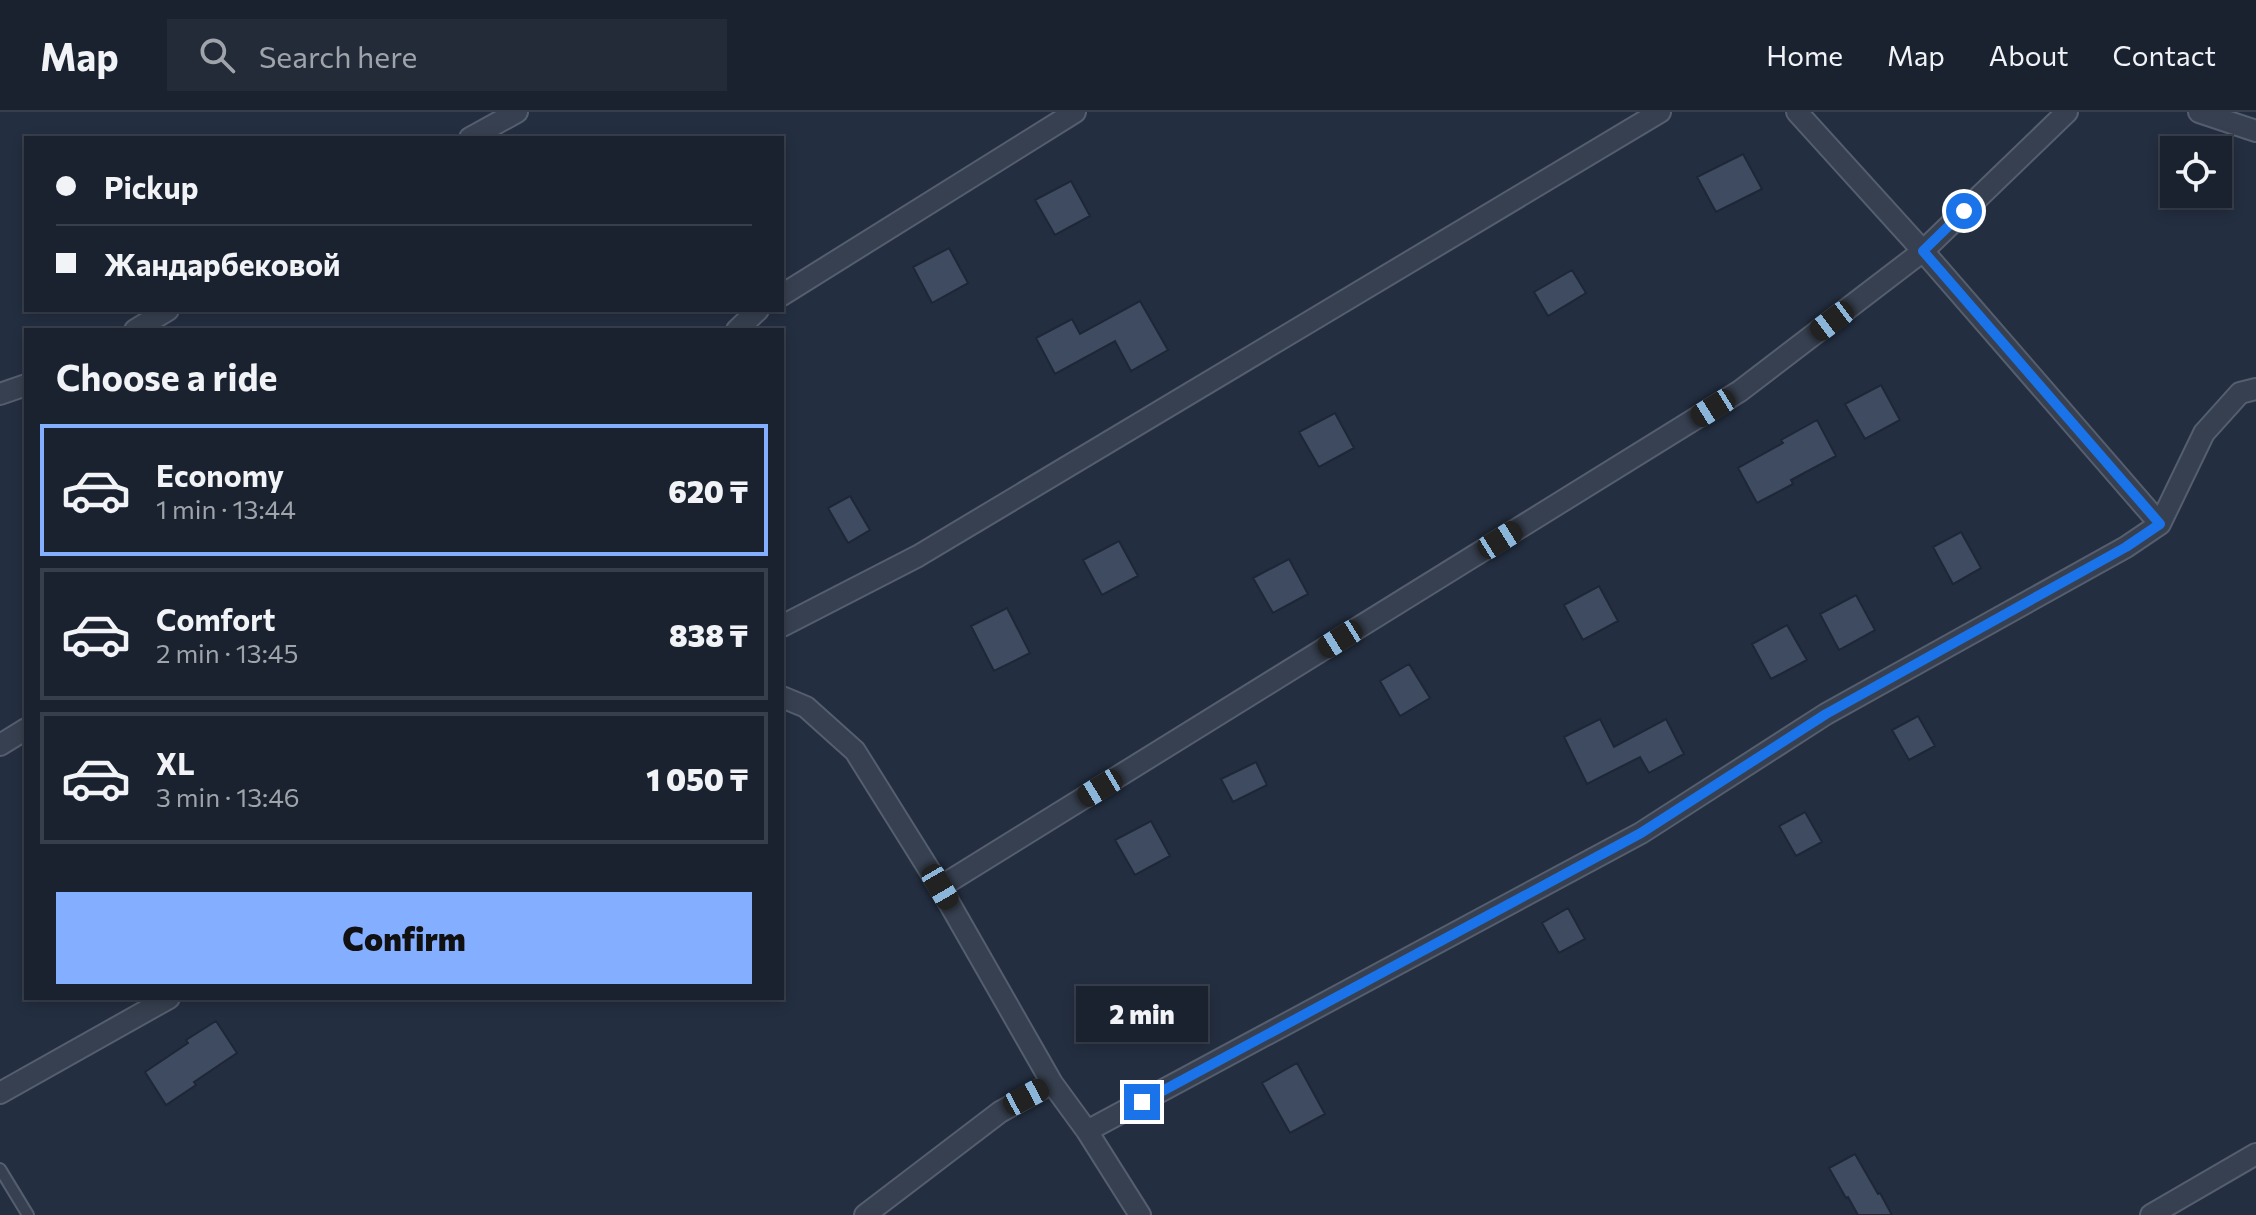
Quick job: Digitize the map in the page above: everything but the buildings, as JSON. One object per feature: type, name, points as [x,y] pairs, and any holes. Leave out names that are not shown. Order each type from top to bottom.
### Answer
[{"type":"street","points":[[474,136],[517,112]]},
{"type":"street","points":[[784,294],[1075,112]]},
{"type":"street","points":[[784,625],[918,556],[1660,112]]},
{"type":"street","points":[[1797,112],[1923,251],[2160,524]]},
{"type":"street","points":[[940,887],[1740,391],[1923,251],[2067,112]]},
{"type":"street","points":[[2199,112],[2256,131]]},
{"type":"street","points":[[138,328],[165,312]]},
{"type":"street","points":[[739,328],[756,312]]},
{"type":"street","points":[[0,394],[24,386]]},
{"type":"street","points":[[1087,1131],[1641,833],[1826,714],[2126,547],[2160,524],[2204,433],[2240,393],[2256,389]]},
{"type":"street","points":[[784,698],[806,707],[855,751],[940,887],[1052,1083],[1087,1131],[1140,1215]]},
{"type":"street","points":[[0,745],[24,730]]},
{"type":"street","points":[[0,1093],[165,1000]]},
{"type":"street","points":[[865,1215],[1000,1112],[1052,1083]]},
{"type":"street","points":[[2151,1215],[2256,1154]]},
{"type":"lane","points":[[0,1169],[28,1215]]},
{"type":"route","points":[[1142,1102],[1641,833],[1826,714],[2126,547],[2160,524],[1923,251],[1964,211]]}]
